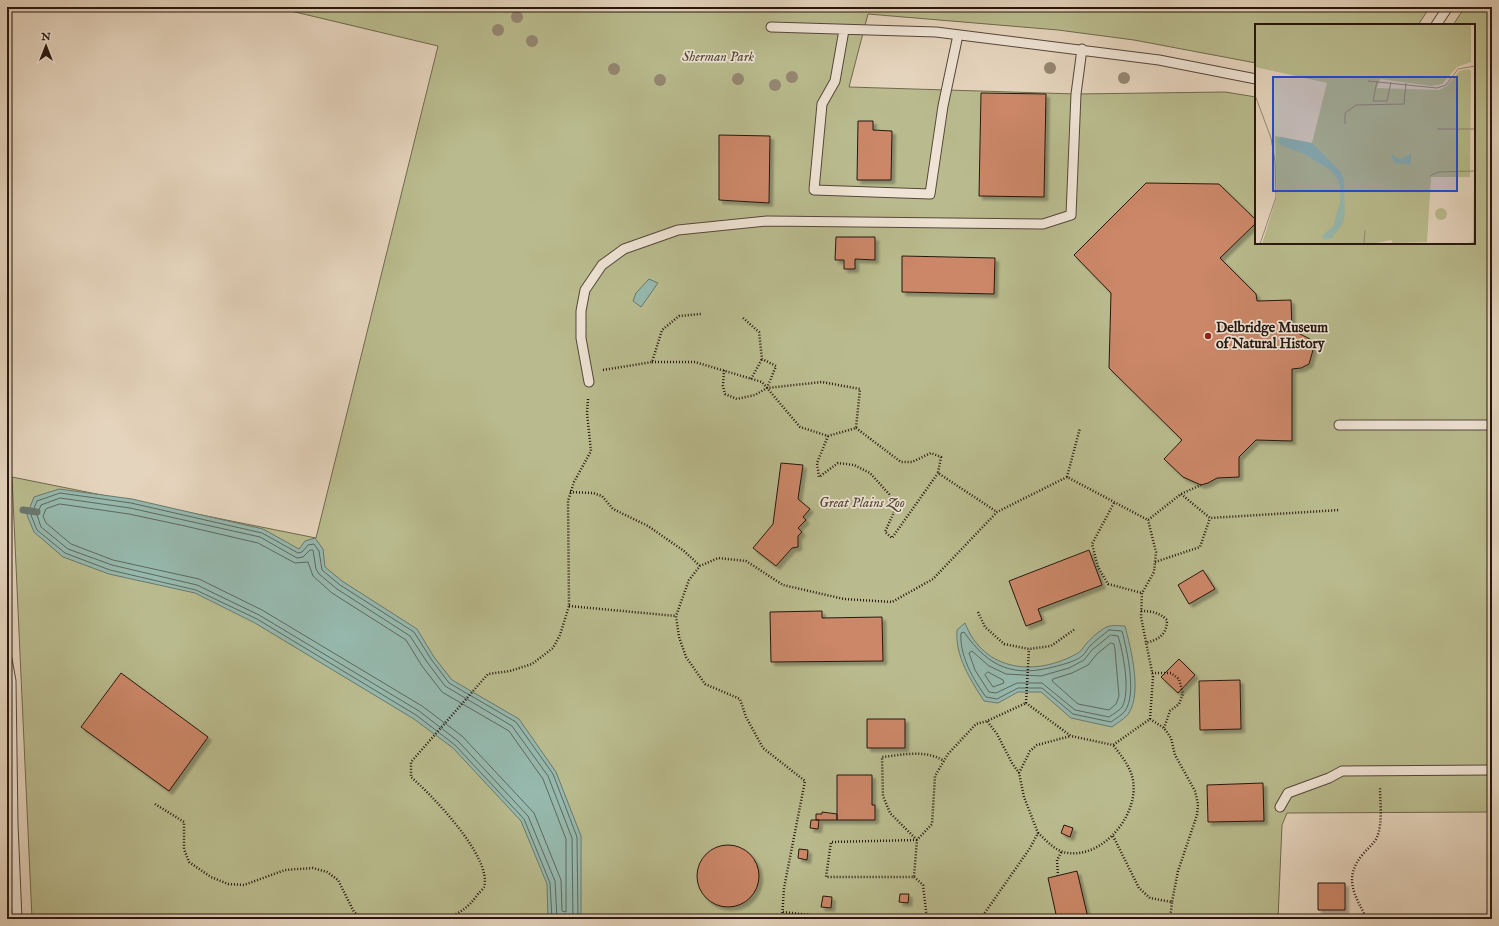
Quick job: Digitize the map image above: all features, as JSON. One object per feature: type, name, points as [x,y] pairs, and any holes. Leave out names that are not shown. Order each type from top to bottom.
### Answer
[{"type":"lane","points":[[1437,24],[1448,7]]},
{"type":"lane","points":[[771,28],[936,32],[1159,60],[1255,79]]},
{"type":"lane","points":[[844,30],[835,81],[822,104],[814,190],[930,194],[943,106],[958,35]]},
{"type":"lane","points":[[589,382],[581,338],[580,311],[585,290],[602,265],[624,249],[678,230],[766,221],[1043,224],[1071,215],[1076,94],[1082,50]]},
{"type":"lane","points":[[1339,425],[1492,425]]},
{"type":"lane","points":[[7,659],[11,682],[13,824],[17,919]]},
{"type":"lane","points":[[1280,806],[1288,793],[1329,778],[1342,771],[1492,770]]},
{"type":"path","points":[[652,362],[662,330],[679,316],[701,314]]},
{"type":"path","points":[[743,318],[759,332],[762,359],[751,379]]},
{"type":"path","points":[[762,359],[776,366],[767,388]]},
{"type":"path","points":[[448,919],[468,908],[484,887],[483,869],[470,843],[450,817],[427,790],[410,777],[410,762],[428,744],[488,674],[510,672],[532,664],[553,648],[560,635],[569,606],[568,500],[570,492],[591,451],[588,413],[589,382],[605,369],[652,362],[695,362],[762,382],[800,427],[828,436],[856,428]]},
{"type":"path","points":[[724,370],[723,386],[725,394],[737,399],[755,395],[767,388],[822,382],[860,389],[856,428]]},
{"type":"path","points":[[828,436],[817,463],[819,477],[838,463],[854,465],[870,473],[889,494],[894,512],[885,532],[892,538],[938,473],[941,457],[931,453],[912,462],[901,462],[856,428]]},
{"type":"path","points":[[782,919],[784,888],[805,781],[763,748],[746,717],[740,700],[705,684],[686,657],[679,637],[676,616],[689,580],[700,566],[718,558],[746,561],[782,585],[844,599],[892,602],[933,579],[997,512],[1067,477],[1080,428]]},
{"type":"path","points":[[938,473],[997,512]]},
{"type":"path","points":[[1067,477],[1148,520],[1156,552],[1154,572],[1142,593],[1141,611],[1145,643],[1152,674],[1150,719]]},
{"type":"path","points":[[1148,520],[1181,494],[1201,484]]},
{"type":"path","points":[[570,492],[593,493],[602,496],[613,509],[648,526],[684,551],[700,566]]},
{"type":"path","points":[[1181,494],[1210,518],[1340,510]]},
{"type":"path","points":[[1114,502],[1092,544],[1098,567],[1108,584],[1142,593]]},
{"type":"path","points":[[1155,562],[1200,547],[1210,518]]},
{"type":"path","points":[[569,606],[676,616]]},
{"type":"path","points":[[1141,611],[1151,611],[1167,620],[1167,628],[1164,634],[1155,641],[1145,643]]},
{"type":"path","points":[[978,612],[984,627],[1004,644],[1029,649],[1051,646],[1076,629]]},
{"type":"path","points":[[1026,703],[1029,649]]},
{"type":"path","points":[[1152,674],[1171,673],[1179,680],[1183,694],[1179,704],[1170,711],[1164,728]]},
{"type":"path","points":[[914,877],[917,840],[932,824],[935,776],[944,761],[976,724],[987,721],[1026,703]]},
{"type":"path","points":[[987,721],[997,734],[1019,773],[1024,797],[1038,833],[1051,846],[1062,851],[1078,854],[1089,852],[1113,836],[1132,804],[1134,791],[1132,776],[1125,761],[1113,745],[1071,736],[1026,703]]},
{"type":"path","points":[[1150,719],[1164,728],[1171,738],[1175,755],[1196,790],[1198,804],[1197,815],[1178,871],[1170,919]]},
{"type":"path","points":[[1113,745],[1150,719]]},
{"type":"path","points":[[1019,773],[1030,751],[1037,745],[1071,736]]},
{"type":"path","points":[[917,840],[890,812],[883,796],[882,757],[915,754],[934,755],[944,761]]},
{"type":"path","points":[[1367,919],[1355,896],[1351,880],[1356,864],[1373,844],[1379,828],[1380,771]]},
{"type":"path","points":[[155,804],[184,822],[184,849],[189,862],[210,877],[228,884],[244,885],[285,870],[313,868],[327,872],[338,880],[354,912],[364,919]]},
{"type":"path","points":[[978,919],[984,914],[1030,848],[1038,833]]},
{"type":"path","points":[[1113,836],[1139,888],[1150,898],[1172,902]]},
{"type":"path","points":[[917,840],[831,842],[826,877],[914,877],[923,885],[927,919]]},
{"type":"path","points":[[1058,876],[1057,860],[1062,851]]},
{"type":"path","points":[[783,912],[847,919]]},
{"type":"green space","name":"Great Plains Zoo","points":[[274,7],[1430,7],[1419,24],[1255,24],[1255,63],[1134,40],[1058,30],[868,14],[849,87],[1076,94],[1225,92],[1255,97],[1255,244],[1475,244],[1475,24],[1454,24],[1465,7],[1492,7],[1492,812],[1287,813],[1282,825],[1278,919],[32,919],[12,477],[316,538],[438,46]]},
{"type":"water","points":[[649,279],[658,283],[641,307],[633,301],[636,293]]},
{"type":"water","points":[[59,489],[132,499],[263,529],[299,549],[305,541],[315,538],[323,549],[325,567],[342,581],[417,629],[434,657],[452,680],[519,719],[556,772],[581,836],[581,919],[548,919],[547,884],[521,821],[453,748],[414,719],[255,623],[195,593],[109,574],[63,557],[34,532],[27,515],[34,497]]},
{"type":"water","points":[[965,623],[974,639],[985,652],[998,660],[1013,665],[1029,667],[1062,661],[1079,652],[1090,639],[1107,627],[1125,626],[1130,646],[1135,682],[1133,704],[1128,715],[1112,727],[1071,718],[1041,692],[1018,692],[998,703],[984,701],[964,667],[958,649],[957,630]]},
{"type":"building","points":[[981,93],[1046,94],[1044,197],[979,196]]},
{"type":"building","points":[[858,121],[873,121],[873,130],[892,131],[891,180],[857,180]]},
{"type":"building","points":[[719,135],[770,136],[769,203],[719,200]]},
{"type":"building","name":"Delbridge Museum of Natural History","points":[[1146,183],[1219,184],[1255,219],[1255,224],[1220,258],[1256,294],[1257,301],[1291,300],[1292,330],[1310,339],[1313,350],[1309,364],[1301,368],[1292,369],[1292,441],[1256,440],[1239,457],[1239,477],[1217,478],[1201,485],[1183,477],[1164,459],[1182,440],[1109,368],[1111,293],[1074,255]]},
{"type":"building","points":[[836,237],[875,237],[875,260],[855,259],[855,269],[844,269],[844,260],[835,260]]},
{"type":"building","points":[[902,256],[995,258],[994,294],[902,292]]},
{"type":"building","points":[[781,463],[803,465],[798,499],[810,509],[803,517],[806,520],[798,528],[802,532],[798,536],[798,547],[792,548],[776,566],[753,548],[773,524]]},
{"type":"building","points":[[1089,550],[1102,585],[1038,609],[1042,620],[1026,626],[1009,581]]},
{"type":"building","points":[[1203,570],[1215,589],[1189,604],[1178,585]]},
{"type":"building","points":[[822,611],[822,618],[882,617],[883,661],[771,662],[770,612]]},
{"type":"building","points":[[1179,659],[1195,675],[1178,693],[1161,677]]},
{"type":"building","points":[[121,673],[208,737],[169,791],[81,727]]},
{"type":"building","points":[[1240,680],[1241,729],[1200,730],[1199,681]]},
{"type":"building","points":[[867,719],[905,719],[905,748],[867,748]]},
{"type":"building","points":[[837,775],[872,775],[872,805],[875,805],[875,820],[837,820]]},
{"type":"building","points":[[1263,783],[1264,821],[1208,822],[1207,785]]},
{"type":"building","points":[[822,812],[837,814],[837,820],[816,820],[816,814],[822,814]]},
{"type":"building","points":[[811,820],[819,820],[818,829],[810,828]]},
{"type":"building","points":[[1064,825],[1073,828],[1070,837],[1061,833]]},
{"type":"building","points":[[728,845],[745,850],[750,854],[754,859],[759,876],[754,893],[750,898],[745,902],[728,907],[711,902],[706,898],[702,893],[697,876],[702,859],[706,854],[711,850]]},
{"type":"building","points":[[799,849],[808,850],[807,860],[798,858]]},
{"type":"building","points":[[1077,871],[1088,918],[1057,919],[1048,878]]},
{"type":"building","points":[[1318,883],[1345,883],[1345,910],[1318,910]]},
{"type":"building","points":[[900,894],[909,894],[908,903],[899,902]]},
{"type":"building","points":[[823,896],[832,897],[831,908],[821,907]]},
{"type":"waterway","points":[[23,510],[37,512]]},
{"type":"place","name":"Delbridge Museum of Natural History","points":[[1208,336]]},
{"type":"park label","name":"Sherman Park","points":[[718,57]]}]
